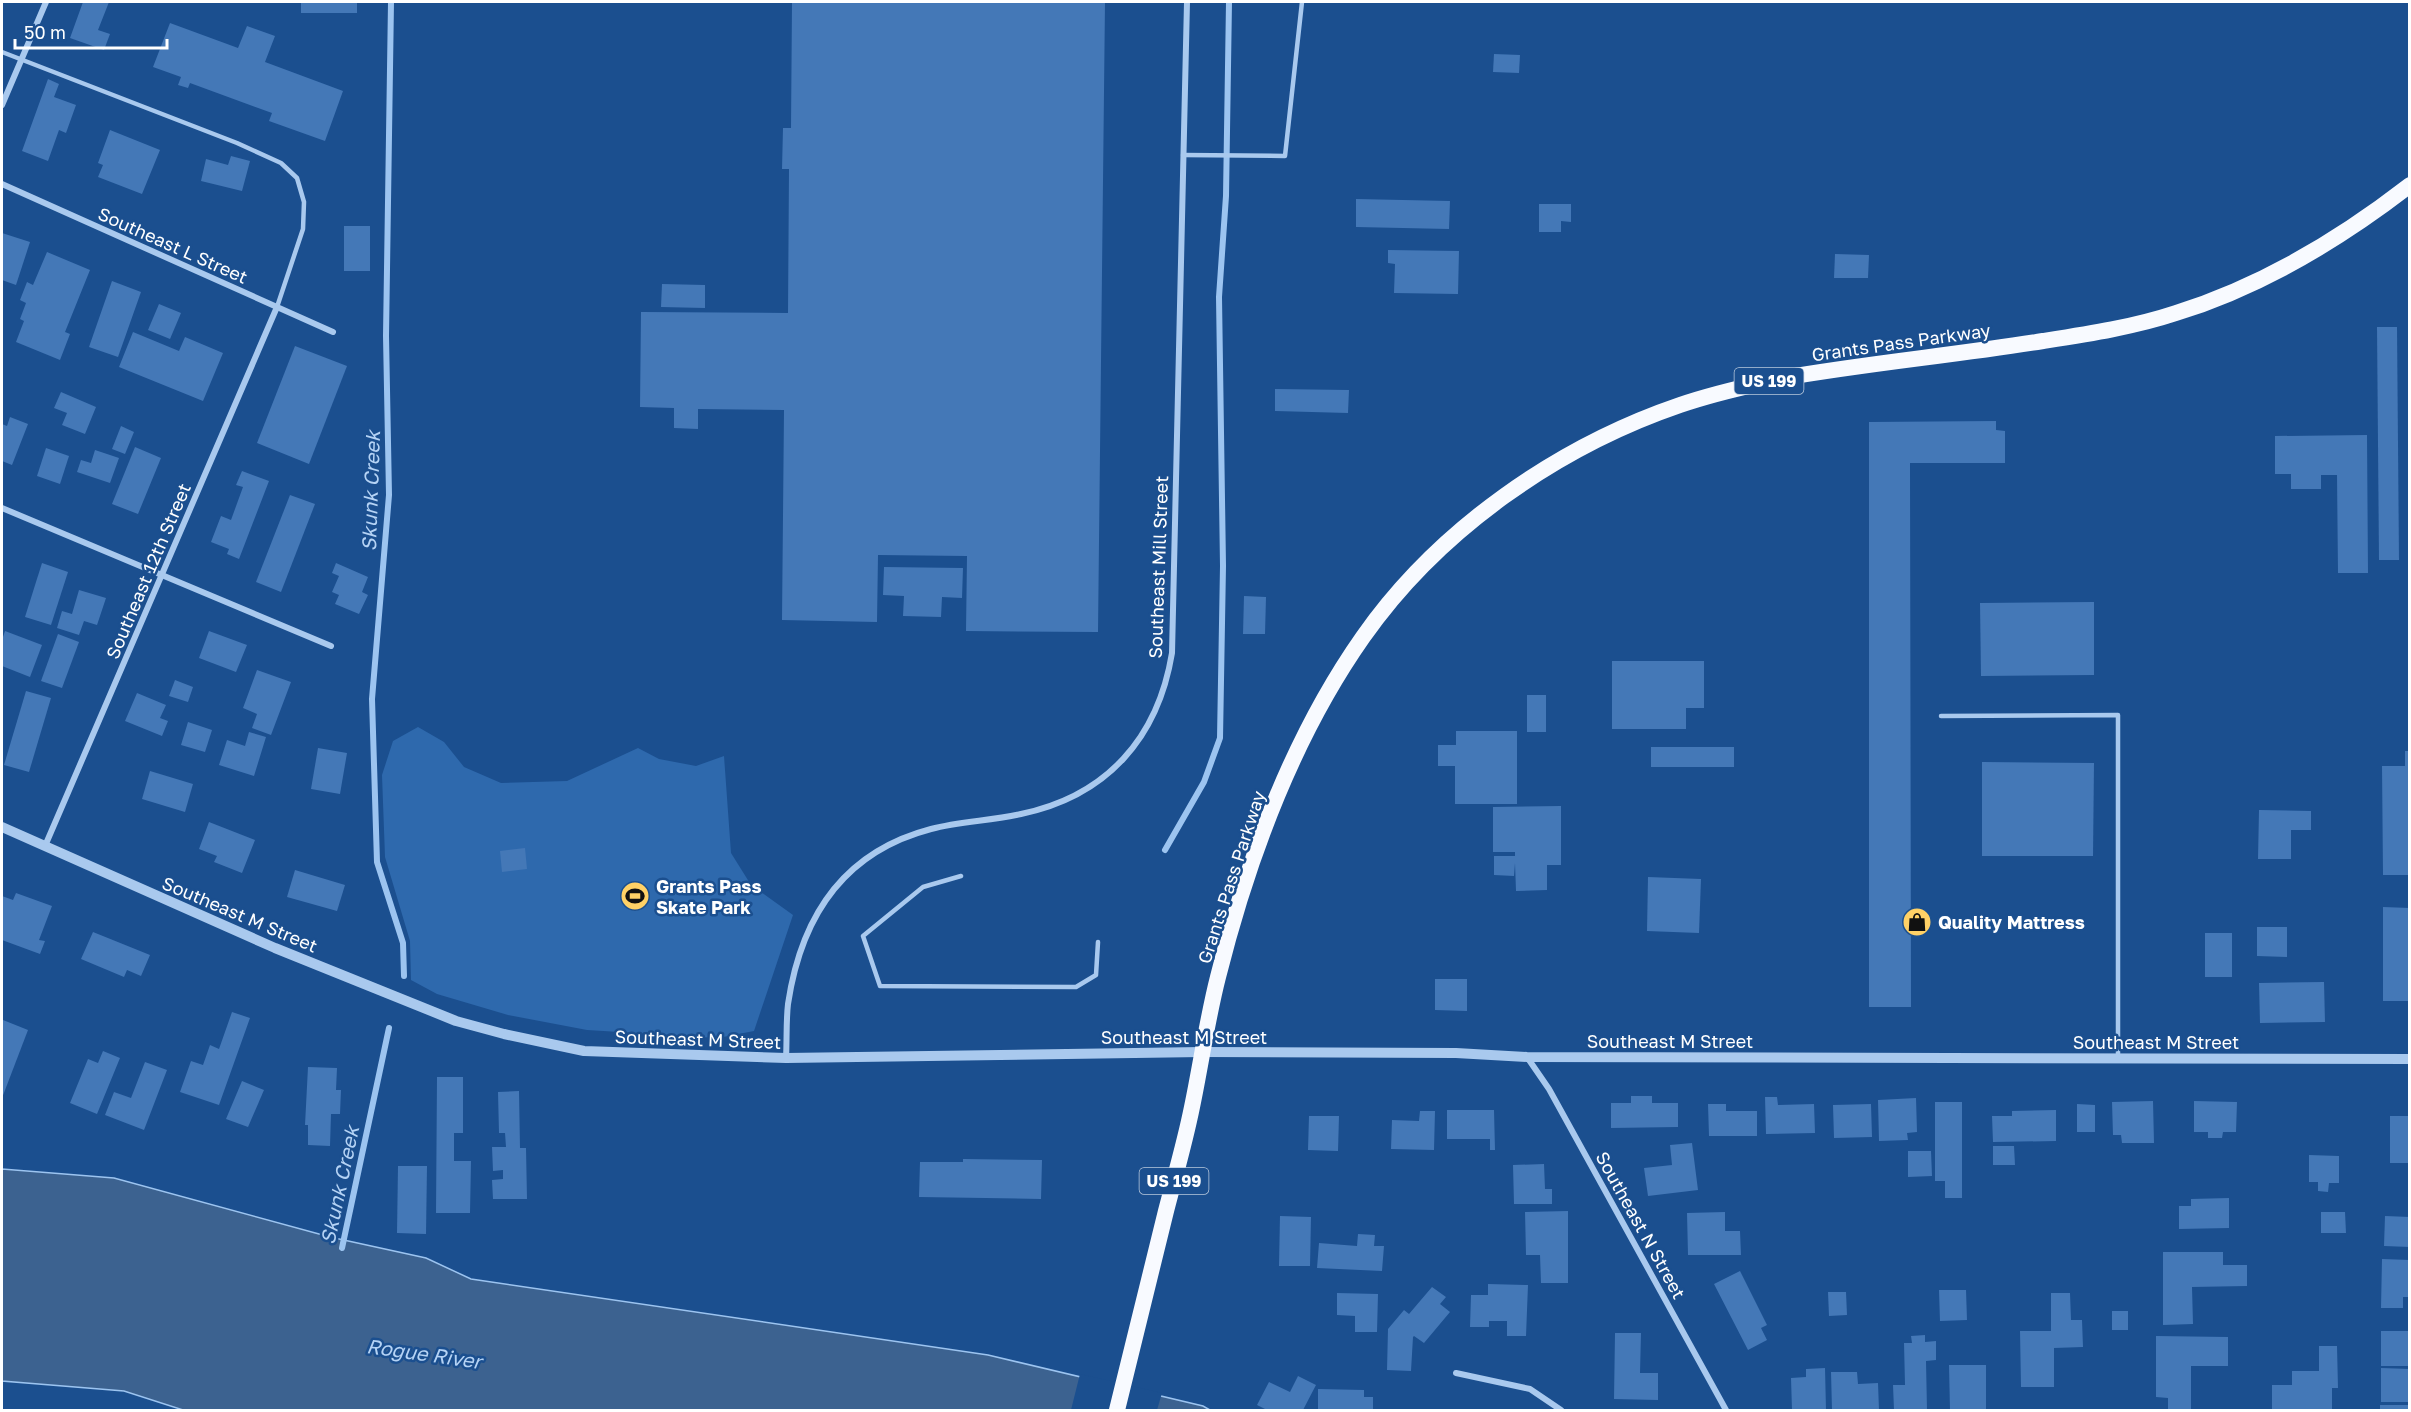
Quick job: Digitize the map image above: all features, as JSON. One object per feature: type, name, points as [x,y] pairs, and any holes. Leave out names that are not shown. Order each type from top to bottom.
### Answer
[{"type":"highway","name":"Grants Pass Parkway","points":[[1117,1410],[1192,1108],[1219,974],[1263,832],[1302,741],[1328,691],[1365,634],[1416,574],[1470,524],[1556,463],[1616,431],[1678,406],[1743,387],[1820,372],[2077,336],[2176,314],[2264,279],[2302,259],[2362,220],[2409,185]]},
{"type":"street","points":[[2,105],[46,2]]},
{"type":"street","name":"Southeast Mill Street","points":[[786,1058],[788,1006],[801,947],[826,900],[855,867],[881,847],[929,829],[1021,814],[1055,805],[1103,778],[1138,744],[1151,724],[1167,679],[1172,653],[1187,2]]},
{"type":"street","name":"Southeast L Street","points":[[2,184],[333,332]]},
{"type":"street","name":"Southeast 12th Street","points":[[45,846],[277,307]]},
{"type":"street","points":[[2,507],[331,646]]},
{"type":"street","name":"Southeast M Street","points":[[2,827],[275,948],[456,1021],[516,1037],[584,1051],[786,1058],[1202,1052],[1456,1053],[1527,1057],[2409,1059]]},
{"type":"street","name":"Southeast N Street","points":[[1527,1057],[1549,1089],[1726,1410]]},
{"type":"street","points":[[1456,1373],[1530,1389],[1561,1410]]},
{"type":"lane","points":[[1183,155],[1285,156],[1302,2]]},
{"type":"lane","points":[[2,52],[237,143],[280,163],[297,178],[304,202],[303,229],[277,307]]},
{"type":"lane","points":[[1941,716],[2118,715],[2118,1059]]},
{"type":"lane","points":[[961,876],[923,887],[863,936],[880,986],[1076,987],[1096,975],[1098,942]]},
{"type":"shaded area","name":"Grants Pass Skate Park","points":[[418,727],[444,742],[464,767],[501,783],[567,781],[638,748],[659,759],[696,766],[724,756],[731,853],[751,885],[793,915],[754,1031],[718,1038],[587,1030],[508,1015],[437,994],[411,980],[410,941],[385,857],[382,775],[393,741]]},
{"type":"water","name":"Rogue River","points":[[2,1169],[114,1178],[330,1237],[426,1258],[471,1279],[988,1355],[1203,1406],[1210,1410],[183,1410],[124,1391],[2,1381]]},
{"type":"pier","points":[[1080,1374],[1162,1393],[1157,1410],[1071,1410]]},
{"type":"building","points":[[83,2],[109,2],[98,30],[110,34],[104,50],[70,38]]},
{"type":"building","points":[[301,2],[357,2],[357,13],[301,13]]},
{"type":"building","points":[[792,2],[1105,2],[1098,632],[966,631],[967,556],[878,555],[877,622],[782,620],[784,410],[698,409],[698,429],[674,428],[674,408],[640,407],[641,312],[788,313],[789,169],[782,169],[783,128],[791,128]]},
{"type":"building","points":[[170,23],[238,48],[247,26],[275,36],[265,62],[343,91],[325,141],[269,121],[272,113],[190,83],[188,88],[178,85],[181,77],[153,67]]},
{"type":"building","points":[[1494,54],[1520,55],[1519,73],[1493,72]]},
{"type":"building","points":[[48,79],[59,84],[54,97],[76,105],[66,133],[59,130],[48,161],[22,151]]},
{"type":"building","points":[[110,130],[160,150],[142,194],[98,177],[103,165],[98,163]]},
{"type":"building","points":[[231,156],[250,161],[242,191],[201,181],[206,159],[228,165]]},
{"type":"building","points":[[1356,199],[1450,201],[1449,229],[1356,227]]},
{"type":"building","points":[[1539,204],[1571,204],[1571,222],[1561,221],[1561,232],[1539,232]]},
{"type":"building","points":[[344,226],[370,226],[370,271],[344,271]]},
{"type":"building","points":[[2,233],[30,242],[16,285],[2,280]]},
{"type":"building","points":[[1388,250],[1459,251],[1458,294],[1394,293],[1395,264],[1388,263]]},
{"type":"building","points":[[47,252],[90,270],[65,332],[70,334],[60,360],[16,342],[24,321],[20,319],[26,303],[20,300],[27,282],[33,285]]},
{"type":"building","points":[[1835,254],[1869,255],[1868,278],[1834,278]]},
{"type":"building","points":[[112,281],[141,292],[118,357],[89,347]]},
{"type":"building","points":[[662,284],[705,285],[705,308],[661,307]]},
{"type":"building","points":[[159,304],[181,313],[170,339],[148,330]]},
{"type":"building","points":[[2377,327],[2397,327],[2399,560],[2379,560]]},
{"type":"building","points":[[133,332],[179,351],[185,337],[223,353],[203,401],[119,367]]},
{"type":"building","points":[[295,346],[347,366],[309,464],[257,443]]},
{"type":"building","points":[[1275,389],[1349,390],[1348,413],[1275,411]]},
{"type":"building","points":[[61,392],[96,407],[85,434],[62,425],[67,413],[54,408]]},
{"type":"building","points":[[10,417],[28,424],[12,465],[2,461],[2,424],[7,426]]},
{"type":"building","points":[[1996,421],[1996,430],[2005,431],[2005,463],[1910,463],[1911,1007],[1869,1007],[1869,422]]},
{"type":"building","points":[[121,426],[134,432],[125,454],[112,449]]},
{"type":"building","points":[[2367,435],[2368,573],[2338,573],[2337,475],[2321,475],[2321,489],[2291,489],[2291,474],[2275,474],[2275,436]]},
{"type":"building","points":[[135,447],[161,458],[138,514],[112,504]]},
{"type":"building","points":[[46,448],[69,456],[60,484],[37,476]]},
{"type":"building","points":[[95,450],[119,458],[110,483],[77,472],[81,460],[91,463]]},
{"type":"building","points":[[242,471],[269,481],[239,559],[227,554],[229,549],[211,542],[221,516],[231,520],[243,487],[236,485]]},
{"type":"building","points":[[290,495],[315,504],[281,592],[256,582]]},
{"type":"building","points":[[42,563],[68,572],[51,625],[25,617]]},
{"type":"building","points":[[336,563],[368,577],[362,592],[368,595],[359,614],[335,604],[339,595],[332,592],[339,576],[332,573]]},
{"type":"building","points":[[884,567],[963,568],[962,598],[942,597],[941,617],[903,616],[904,596],[883,595]]},
{"type":"building","points":[[79,590],[106,598],[97,625],[84,621],[79,635],[57,628],[62,611],[72,614]]},
{"type":"building","points":[[1244,596],[1266,597],[1265,634],[1243,634]]},
{"type":"building","points":[[2094,602],[2094,675],[1981,676],[1980,603]]},
{"type":"building","points":[[5,631],[42,645],[30,677],[2,666],[2,640]]},
{"type":"building","points":[[209,631],[247,645],[236,672],[199,658]]},
{"type":"building","points":[[58,634],[79,642],[62,688],[41,681]]},
{"type":"building","points":[[1612,661],[1704,661],[1704,708],[1686,708],[1686,729],[1612,729]]},
{"type":"building","points":[[257,670],[291,682],[271,735],[252,728],[257,714],[243,708]]},
{"type":"building","points":[[175,680],[193,687],[188,702],[169,696]]},
{"type":"building","points":[[26,691],[51,698],[29,772],[4,765]]},
{"type":"building","points":[[137,693],[166,705],[160,718],[168,721],[162,736],[125,721]]},
{"type":"building","points":[[1527,695],[1546,695],[1546,732],[1527,732]]},
{"type":"building","points":[[188,722],[212,730],[205,752],[181,745]]},
{"type":"building","points":[[1456,731],[1517,731],[1517,804],[1455,804],[1455,766],[1438,766],[1438,745],[1456,745]]},
{"type":"building","points":[[249,732],[266,737],[254,776],[219,765],[227,740],[245,746]]},
{"type":"building","points":[[1651,747],[1734,747],[1734,767],[1651,767]]},
{"type":"building","points":[[318,748],[347,753],[340,794],[311,789]]},
{"type":"building","points":[[2405,751],[2410,751],[2410,875],[2383,875],[2382,766],[2405,766]]},
{"type":"building","points":[[1982,762],[2094,763],[2093,856],[1982,856]]},
{"type":"building","points":[[150,771],[193,784],[185,812],[142,799]]},
{"type":"building","points":[[1561,806],[1561,865],[1547,865],[1547,890],[1516,891],[1515,863],[1514,876],[1494,875],[1494,856],[1515,856],[1515,852],[1493,852],[1493,807]]},
{"type":"building","points":[[2259,810],[2311,811],[2311,830],[2291,830],[2291,859],[2258,859]]},
{"type":"building","points":[[209,822],[255,840],[242,873],[214,862],[217,856],[199,849]]},
{"type":"building","points":[[525,848],[527,869],[502,872],[500,851]]},
{"type":"building","points":[[295,870],[345,885],[337,911],[287,897]]},
{"type":"building","points":[[1648,877],[1701,879],[1699,933],[1647,931]]},
{"type":"building","points":[[16,893],[52,906],[39,940],[45,941],[40,954],[2,940],[2,896],[13,900]]},
{"type":"building","points":[[2383,907],[2410,908],[2410,1001],[2383,1001]]},
{"type":"building","points":[[2257,927],[2287,927],[2287,957],[2257,956]]},
{"type":"building","points":[[93,932],[150,955],[141,976],[127,970],[124,977],[81,959]]},
{"type":"building","points":[[2205,933],[2232,933],[2232,977],[2205,977]]},
{"type":"building","points":[[1435,979],[1467,979],[1467,1011],[1435,1010]]},
{"type":"building","points":[[2324,982],[2325,1022],[2260,1023],[2259,983]]},
{"type":"building","points":[[232,1012],[250,1018],[219,1105],[180,1092],[191,1061],[203,1065],[210,1045],[219,1049]]},
{"type":"building","points":[[3,1020],[28,1030],[2,1098],[2,1025]]},
{"type":"building","points":[[103,1051],[120,1058],[97,1114],[70,1103],[88,1059],[98,1063]]},
{"type":"building","points":[[145,1062],[167,1070],[144,1130],[105,1115],[114,1092],[131,1098]]},
{"type":"building","points":[[308,1067],[337,1068],[336,1090],[341,1090],[340,1114],[331,1114],[330,1146],[308,1145],[308,1125],[305,1125]]},
{"type":"building","points":[[437,1077],[463,1077],[463,1133],[454,1133],[454,1161],[471,1161],[470,1213],[436,1213]]},
{"type":"building","points":[[242,1081],[264,1090],[248,1127],[226,1119]]},
{"type":"building","points":[[519,1091],[520,1148],[526,1148],[527,1199],[493,1199],[492,1180],[503,1179],[503,1170],[493,1171],[492,1147],[506,1147],[505,1133],[499,1133],[498,1092]]},
{"type":"building","points":[[1631,1096],[1652,1096],[1652,1103],[1678,1103],[1678,1127],[1611,1128],[1611,1103],[1631,1103]]},
{"type":"building","points":[[1765,1097],[1777,1097],[1778,1105],[1814,1104],[1815,1133],[1766,1134]]},
{"type":"building","points":[[1916,1098],[1917,1132],[1907,1133],[1908,1140],[1879,1141],[1878,1100]]},
{"type":"building","points":[[2153,1101],[2154,1143],[2122,1143],[2121,1135],[2113,1135],[2112,1102]]},
{"type":"building","points":[[2194,1101],[2237,1102],[2236,1132],[2223,1132],[2222,1138],[2208,1138],[2208,1132],[2194,1132]]},
{"type":"building","points":[[1935,1102],[1962,1102],[1962,1198],[1945,1198],[1945,1181],[1935,1181]]},
{"type":"building","points":[[1708,1104],[1726,1104],[1726,1111],[1757,1111],[1757,1136],[1709,1136]]},
{"type":"building","points":[[1871,1104],[1872,1137],[1834,1138],[1833,1105]]},
{"type":"building","points":[[2077,1104],[2095,1105],[2095,1132],[2077,1132]]},
{"type":"building","points":[[1447,1110],[1494,1110],[1495,1150],[1490,1150],[1490,1139],[1447,1139]]},
{"type":"building","points":[[2056,1110],[2056,1141],[1993,1142],[1992,1116],[2012,1116],[2012,1111]]},
{"type":"building","points":[[1420,1111],[1435,1111],[1434,1150],[1391,1149],[1392,1120],[1419,1121]]},
{"type":"building","points":[[1309,1116],[1339,1116],[1338,1151],[1308,1150]]},
{"type":"building","points":[[2390,1116],[2410,1116],[2410,1163],[2390,1163]]},
{"type":"building","points":[[1692,1143],[1698,1190],[1648,1196],[1644,1168],[1672,1165],[1670,1145]]},
{"type":"building","points":[[1993,1146],[2014,1146],[2015,1165],[1993,1165]]},
{"type":"building","points":[[1908,1151],[1931,1151],[1932,1176],[1908,1177]]},
{"type":"building","points":[[2309,1155],[2339,1156],[2339,1183],[2329,1183],[2328,1192],[2318,1191],[2318,1182],[2309,1182]]},
{"type":"building","points":[[963,1159],[1042,1160],[1041,1199],[919,1197],[920,1162],[963,1162]]},
{"type":"building","points":[[1544,1164],[1545,1189],[1552,1189],[1552,1204],[1514,1204],[1513,1165]]},
{"type":"building","points":[[398,1166],[427,1166],[426,1234],[397,1233]]},
{"type":"building","points":[[2229,1198],[2229,1228],[2179,1229],[2179,1206],[2191,1206],[2191,1199]]},
{"type":"building","points":[[1568,1211],[1568,1283],[1541,1283],[1540,1255],[1526,1255],[1525,1212]]},
{"type":"building","points":[[1725,1212],[1725,1231],[1740,1231],[1741,1255],[1688,1255],[1687,1213]]},
{"type":"building","points":[[2321,1212],[2345,1212],[2346,1233],[2321,1233]]},
{"type":"building","points":[[1280,1216],[1311,1217],[1310,1266],[1279,1266]]},
{"type":"building","points":[[2385,1216],[2410,1217],[2410,1247],[2384,1246]]},
{"type":"building","points":[[1358,1234],[1375,1235],[1374,1246],[1384,1246],[1382,1271],[1317,1268],[1319,1243],[1357,1246]]},
{"type":"building","points":[[2163,1252],[2223,1252],[2223,1265],[2247,1265],[2247,1286],[2192,1287],[2193,1324],[2163,1325]]},
{"type":"building","points":[[2382,1259],[2410,1260],[2410,1297],[2403,1297],[2403,1308],[2381,1308]]},
{"type":"building","points":[[1740,1271],[1767,1325],[1761,1328],[1767,1340],[1748,1350],[1714,1284]]},
{"type":"building","points":[[1488,1284],[1528,1285],[1526,1336],[1507,1336],[1507,1321],[1489,1321],[1489,1327],[1470,1327],[1471,1295],[1488,1295]]},
{"type":"building","points":[[1432,1287],[1446,1297],[1440,1304],[1450,1312],[1424,1343],[1413,1337],[1411,1371],[1387,1370],[1388,1329],[1404,1310],[1409,1314]]},
{"type":"building","points":[[1939,1290],[1966,1290],[1967,1320],[1940,1321]]},
{"type":"building","points":[[1828,1292],[1846,1292],[1847,1315],[1829,1316]]},
{"type":"building","points":[[1337,1293],[1378,1294],[1377,1332],[1355,1332],[1355,1316],[1337,1315]]},
{"type":"building","points":[[2051,1293],[2070,1293],[2071,1320],[2082,1320],[2083,1347],[2054,1348],[2054,1387],[2021,1387],[2020,1331],[2051,1331]]},
{"type":"building","points":[[2112,1311],[2128,1311],[2128,1330],[2112,1330]]},
{"type":"building","points":[[2381,1331],[2410,1331],[2410,1366],[2381,1366]]},
{"type":"building","points":[[1615,1333],[1641,1333],[1640,1373],[1658,1373],[1658,1400],[1614,1399]]},
{"type":"building","points":[[1925,1335],[1925,1342],[1936,1341],[1936,1360],[1926,1361],[1927,1410],[1894,1410],[1893,1385],[1905,1385],[1904,1343],[1912,1343],[1911,1336]]},
{"type":"building","points":[[2156,1336],[2228,1337],[2228,1366],[2191,1366],[2191,1410],[2168,1410],[2168,1398],[2156,1397]]},
{"type":"building","points":[[2319,1346],[2337,1346],[2338,1388],[2332,1388],[2332,1410],[2272,1410],[2272,1385],[2292,1385],[2292,1371],[2319,1371]]},
{"type":"building","points":[[1949,1365],[1986,1365],[1986,1410],[1950,1410]]},
{"type":"building","points":[[1825,1368],[1826,1410],[1792,1410],[1791,1378],[1806,1377],[1806,1369]]},
{"type":"building","points":[[2381,1368],[2410,1369],[2410,1402],[2381,1402]]},
{"type":"building","points":[[1831,1372],[1857,1372],[1858,1384],[1878,1383],[1879,1410],[1832,1410]]},
{"type":"building","points":[[1298,1376],[1316,1385],[1303,1410],[1267,1410],[1257,1405],[1269,1382],[1290,1392]]},
{"type":"building","points":[[1318,1389],[1364,1390],[1364,1397],[1373,1397],[1373,1410],[1318,1410]]},
{"type":"building","points":[[2380,1405],[2410,1405],[2410,1410],[2380,1410]]},
{"type":"waterway","name":"Skunk Creek","points":[[391,2],[386,336],[389,495],[372,699],[377,862],[403,943],[404,976]]},
{"type":"waterway","points":[[1165,850],[1204,782],[1220,738],[1223,566],[1219,297],[1226,196],[1229,2]]},
{"type":"waterway","name":"Skunk Creek","points":[[342,1248],[389,1028]]},
{"type":"place","name":"Grants Pass Skate Park","points":[[635,896]]},
{"type":"place","name":"Quality Mattress","points":[[1917,922]]}]
